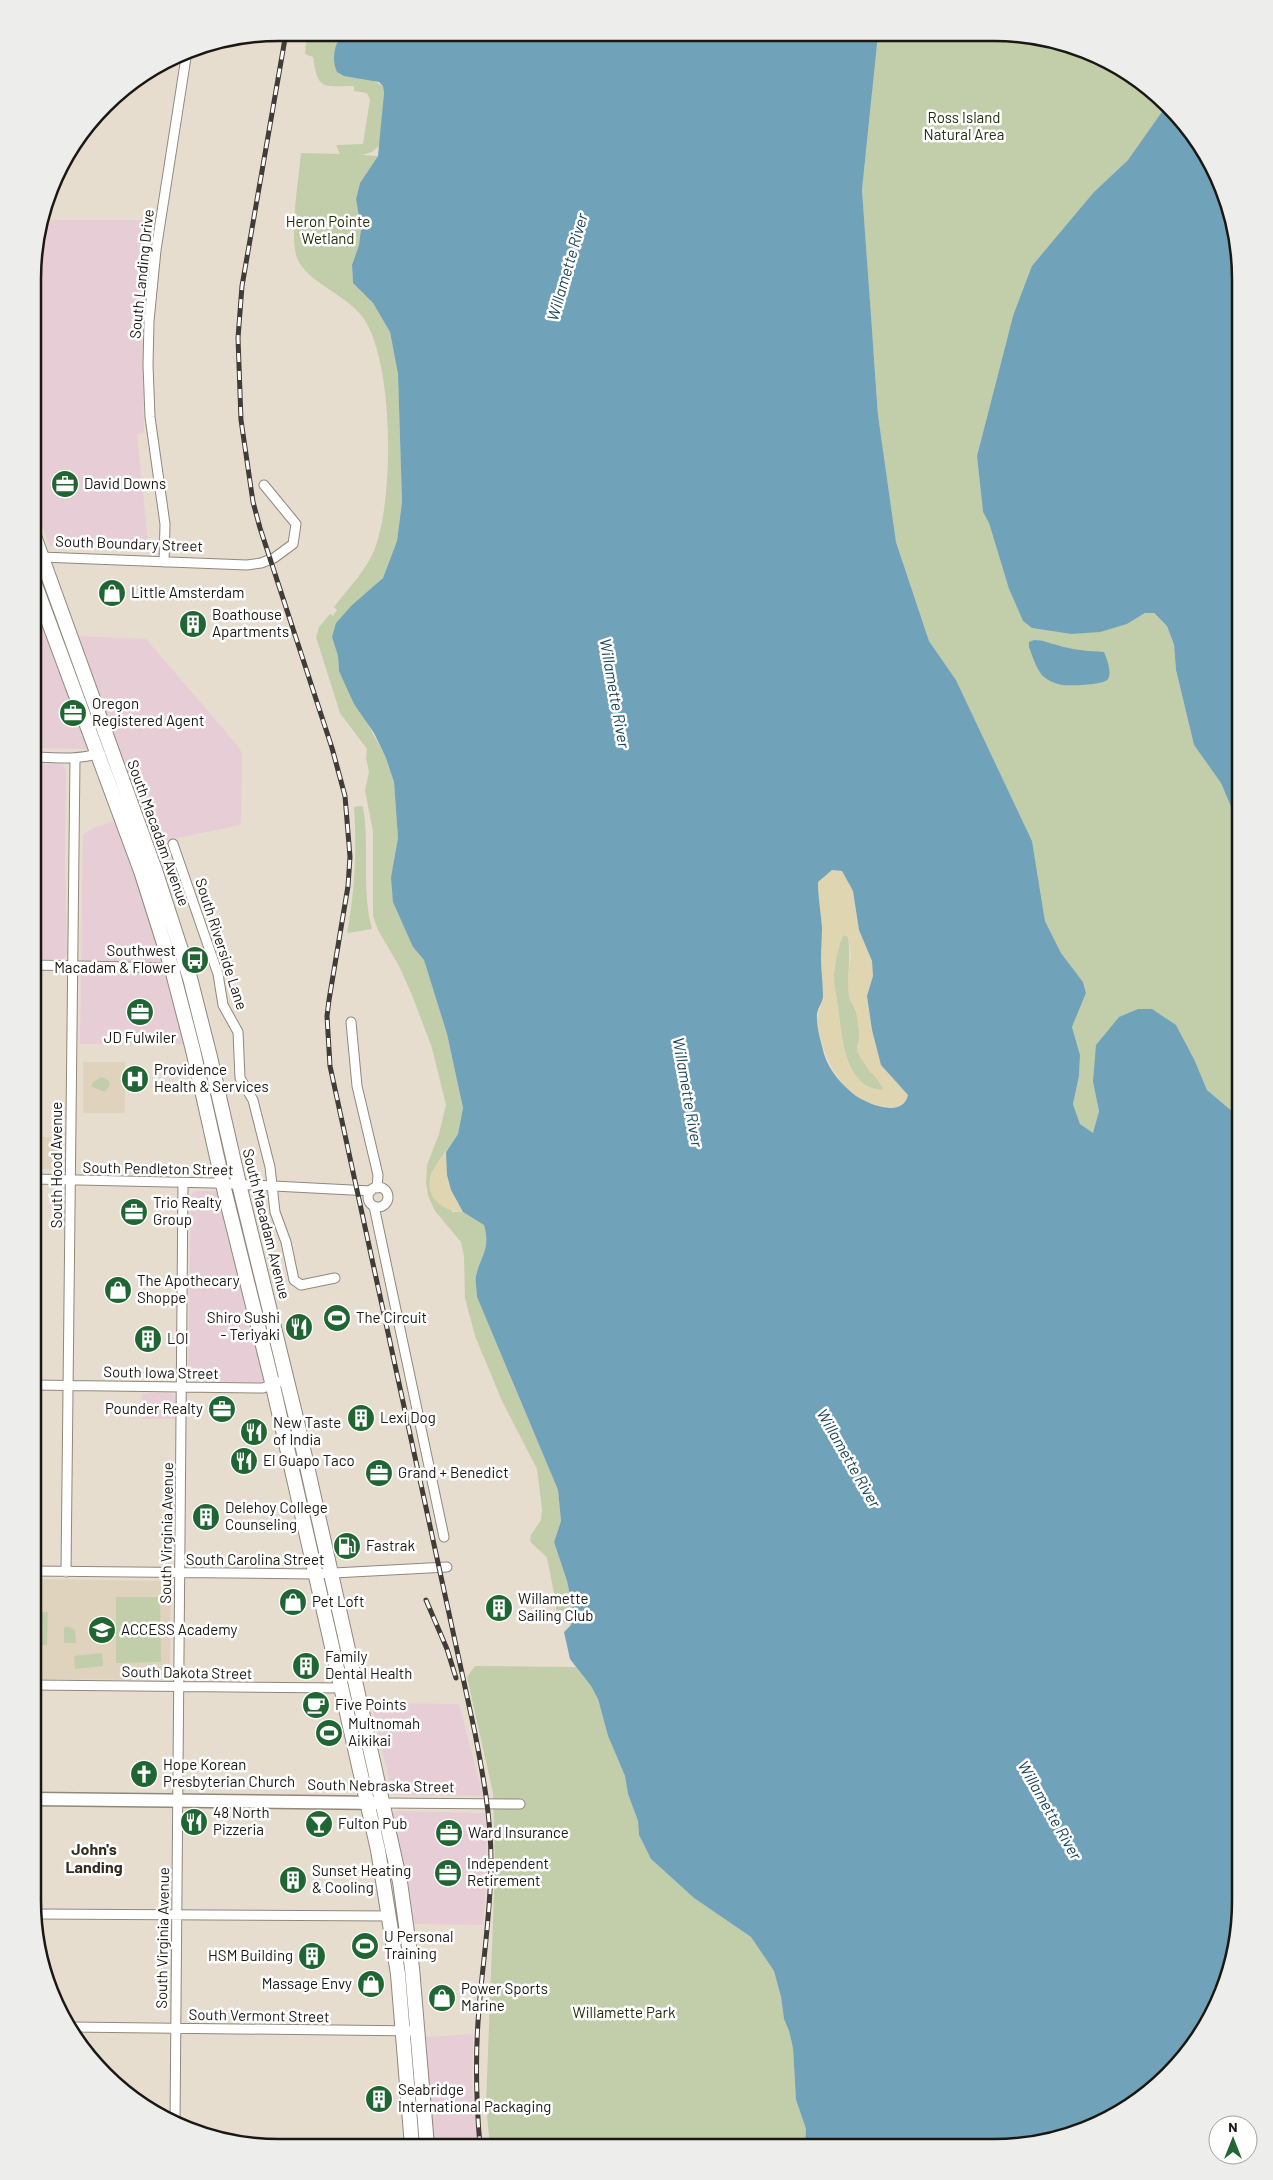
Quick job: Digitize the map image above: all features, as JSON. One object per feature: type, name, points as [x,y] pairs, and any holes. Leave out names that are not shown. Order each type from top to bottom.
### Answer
[{"type":"main road","name":"South Macadam Avenue","points":[[41,567],[155,870],[186,965],[208,1048],[287,1379],[400,1882],[412,1968],[426,2139]]},
{"type":"main road","name":"South Macadam Avenue","points":[[41,601],[141,871],[172,969],[193,1050],[342,1688],[390,1916],[404,2032],[412,2139]]},
{"type":"street","name":"South Landing Drive","points":[[164,562],[165,524],[150,417],[148,337],[156,250],[186,60]]},
{"type":"street","name":"South Boundary Street","points":[[41,557],[222,564],[261,563],[274,558],[293,544],[296,524],[264,485]]},
{"type":"street","points":[[41,757],[75,758],[111,749]]},
{"type":"street","name":"South Hood Avenue","points":[[66,1572],[75,758]]},
{"type":"street","name":"South Riverside Lane","points":[[173,844],[218,974],[223,1005],[238,1032],[240,1078],[253,1100],[270,1167],[275,1212],[286,1242],[295,1282],[304,1285],[336,1278]]},
{"type":"street","points":[[41,966],[172,969],[186,965]]},
{"type":"street","points":[[351,1022],[357,1086],[378,1175],[369,1200],[374,1206],[444,1537]]},
{"type":"street","name":"South Pendleton Street","points":[[41,1179],[374,1189]]},
{"type":"street","name":"South Virginia Avenue","points":[[175,2115],[183,1183]]},
{"type":"street","points":[[374,1189],[386,1192],[388,1200],[383,1206],[374,1206]]},
{"type":"street","name":"South Iowa Street","points":[[41,1385],[263,1388],[273,1386],[287,1379]]},
{"type":"street","name":"South Carolina Street","points":[[41,1571],[315,1574],[447,1567]]},
{"type":"street","name":"South Dakota Street","points":[[41,1685],[342,1688]]},
{"type":"street","name":"South Nebraska Street","points":[[41,1799],[520,1804]]},
{"type":"street","points":[[42,1914],[390,1916]]},
{"type":"street","name":"South Vermont Street","points":[[77,2027],[418,2031]]},
{"type":"shaded area","points":[[49,220],[153,220],[142,321],[144,433],[137,434],[149,550],[50,546],[41,524],[41,279],[43,248]]},
{"type":"shaded area","points":[[41,620],[89,749],[41,748]]},
{"type":"shaded area","points":[[78,636],[146,639],[239,747],[242,754],[241,825],[153,843]]},
{"type":"shaded area","points":[[41,763],[62,764],[66,769],[67,954],[64,959],[41,959]]},
{"type":"shaded area","points":[[118,820],[146,906],[186,1044],[80,1044],[83,836],[95,827]]},
{"type":"shaded area","points":[[83,1062],[125,1062],[125,1113],[83,1113]]},
{"type":"shaded area","points":[[41,1137],[59,1137],[59,1169],[41,1169]]},
{"type":"shaded area","points":[[194,1191],[215,1191],[219,1197],[265,1376],[262,1382],[194,1381],[188,1376],[191,1195]]},
{"type":"shaded area","points":[[142,1393],[170,1393],[174,1395],[176,1419],[141,1419]]},
{"type":"shaded area","name":"ACCESS Academy","points":[[41,1579],[171,1581],[170,1680],[41,1679]]},
{"type":"shaded area","points":[[371,1703],[459,1704],[483,1796],[393,1795]]},
{"type":"shaded area","points":[[397,1811],[486,1813],[487,1869],[483,1925],[414,1924],[393,1817],[393,1813]]},
{"type":"shaded area","points":[[473,2034],[472,2084],[477,2139],[433,2139],[426,2037]]},
{"type":"green space","name":"Heron Pointe Wetland","points":[[306,41],[345,41],[372,80],[383,86],[380,145],[372,152],[362,155],[378,156],[360,183],[356,199],[361,229],[359,245],[352,265],[353,283],[373,303],[390,332],[398,374],[402,501],[397,541],[383,578],[352,605],[332,637],[338,656],[339,671],[386,758],[394,782],[398,838],[391,877],[413,947],[424,960],[447,1034],[463,1108],[458,1134],[438,1162],[452,1212],[463,1212],[484,1225],[488,1238],[483,1260],[476,1277],[477,1297],[558,1490],[561,1521],[554,1542],[567,1581],[574,1615],[571,1625],[557,1620],[555,1598],[547,1558],[530,1541],[531,1535],[541,1520],[542,1509],[537,1469],[502,1401],[475,1336],[465,1298],[464,1256],[461,1242],[435,1211],[428,1196],[426,1183],[427,1165],[439,1134],[446,1105],[432,1048],[412,995],[399,966],[378,930],[373,916],[373,832],[365,790],[369,772],[366,758],[367,749],[340,713],[316,637],[319,627],[330,614],[333,616],[337,610],[334,607],[362,571],[375,548],[386,497],[388,432],[386,398],[381,367],[374,340],[364,319],[357,310],[318,282],[302,267],[297,258],[294,236],[301,153],[340,154],[336,145],[363,144],[370,99],[367,93],[354,91],[354,86],[328,86],[323,84],[317,76],[313,57],[305,54]]},
{"type":"green space","name":"Ross Island Natural Area","points":[[871,41],[994,41],[1025,43],[1055,49],[1085,59],[1126,81],[1162,111],[1128,160],[1094,192],[1013,316],[977,456],[983,512],[989,523],[1009,589],[1023,621],[1032,628],[1071,634],[1127,624],[1145,613],[1153,613],[1167,626],[1174,646],[1176,670],[1194,745],[1221,783],[1232,809],[1232,1111],[1207,1090],[1194,1059],[1176,1025],[1138,1009],[1093,1082],[1099,1111],[1093,1134],[1080,1124],[1073,1104],[1079,1076],[1080,1055],[1072,1027],[1086,993],[1083,982],[1061,953],[1045,921],[1032,841],[956,680],[929,641],[896,542],[878,415],[874,356],[869,321],[870,305],[862,190],[872,93]]},
{"type":"green space","points":[[354,807],[363,807],[365,822],[367,899],[372,929],[347,933],[355,870]]},
{"type":"green space","points":[[843,935],[848,936],[849,995],[859,1028],[859,1044],[857,1048],[870,1072],[874,1074],[883,1087],[882,1090],[869,1087],[860,1080],[852,1071],[847,1059],[841,1032],[834,977],[837,954]]},
{"type":"green space","points":[[101,1077],[108,1080],[110,1085],[104,1092],[91,1086],[93,1082]]},
{"type":"green space","points":[[116,1597],[160,1597],[161,1662],[116,1663]]},
{"type":"green space","points":[[41,1612],[48,1612],[47,1645],[41,1645]]},
{"type":"green space","points":[[64,1627],[70,1627],[75,1631],[76,1643],[64,1643]]},
{"type":"green space","points":[[102,1653],[103,1666],[75,1669],[74,1656]]},
{"type":"green space","name":"Willamette Park","points":[[475,1666],[576,1667],[591,1686],[598,1699],[608,1736],[625,1776],[628,1794],[638,1821],[639,1835],[651,1859],[694,1898],[751,1937],[774,1971],[781,1997],[784,2019],[793,2048],[796,2100],[806,2129],[805,2139],[489,2139],[486,2105],[495,1867],[493,1793],[467,1677]]},
{"type":"sand","points":[[832,870],[842,871],[853,891],[859,930],[872,961],[873,976],[867,996],[872,1030],[881,1065],[908,1095],[903,1104],[898,1107],[874,1104],[852,1093],[836,1075],[825,1053],[817,1026],[823,996],[822,928],[818,882]],"holes":[[[843,935],[848,937],[851,957],[848,975],[849,998],[856,1010],[860,1040],[857,1052],[883,1087],[882,1090],[869,1087],[852,1071],[844,1046],[834,973]]]},
{"type":"sand","points":[[446,1152],[451,1190],[463,1212],[448,1209],[441,1205],[432,1195],[430,1188],[432,1172]]},
{"type":"water","name":"Willamette River","points":[[338,41],[877,41],[862,190],[878,415],[896,542],[929,641],[956,680],[1032,841],[1045,921],[1061,953],[1083,982],[1086,993],[1072,1027],[1080,1055],[1079,1076],[1073,1104],[1080,1124],[1093,1133],[1099,1111],[1093,1082],[1096,1045],[1119,1017],[1138,1009],[1152,1009],[1176,1025],[1194,1059],[1207,1090],[1232,1111],[1232,1901],[1230,1932],[1224,1962],[1214,1992],[1200,2020],[1183,2046],[1139,2090],[1113,2107],[1085,2121],[1055,2131],[1025,2137],[994,2139],[805,2139],[806,2129],[796,2100],[793,2048],[784,2019],[781,1997],[774,1971],[751,1937],[694,1898],[651,1859],[639,1835],[638,1821],[628,1794],[625,1776],[608,1736],[598,1699],[591,1686],[570,1659],[564,1632],[571,1625],[574,1615],[567,1581],[554,1542],[561,1521],[558,1490],[477,1297],[476,1276],[486,1246],[484,1225],[463,1212],[451,1190],[447,1175],[446,1152],[458,1134],[463,1108],[447,1034],[424,960],[413,947],[393,902],[391,877],[398,838],[394,782],[386,758],[374,733],[354,704],[339,671],[338,656],[332,637],[336,623],[352,605],[383,578],[397,541],[402,502],[398,374],[390,332],[373,303],[353,283],[352,265],[359,245],[361,229],[356,199],[360,183],[378,156],[383,86],[379,82],[344,76],[337,72],[334,61]],"holes":[[[832,870],[842,871],[853,891],[859,930],[872,961],[873,976],[867,996],[872,1030],[881,1065],[908,1095],[905,1102],[893,1108],[885,1108],[869,1103],[846,1088],[837,1078],[826,1060],[817,1024],[818,1009],[823,996],[822,928],[818,882]]]},
{"type":"water","points":[[1162,111],[1192,147],[1214,188],[1224,218],[1230,248],[1232,279],[1232,809],[1221,783],[1194,745],[1176,670],[1174,645],[1167,626],[1154,613],[1145,613],[1127,624],[1100,632],[1071,634],[1032,628],[1023,621],[1009,589],[989,523],[983,512],[977,456],[1013,316],[1032,266],[1094,192],[1128,160]]},
{"type":"water","points":[[1034,640],[1074,649],[1104,652],[1108,662],[1108,679],[1094,684],[1073,685],[1054,683],[1044,677],[1036,665],[1029,647],[1029,642]]},
{"type":"railway","points":[[285,41],[242,286],[238,338],[241,420],[253,502],[260,528],[332,748],[345,796],[350,857],[348,886],[327,1016],[330,1066],[475,1733],[486,1796],[490,1828],[491,1880],[477,2043],[480,2139]]},
{"type":"railway","points":[[426,1600],[447,1649],[456,1678]]},
{"type":"place","name":"David Downs","points":[[65,484]]},
{"type":"place","name":"Little Amsterdam","points":[[112,593]]},
{"type":"place","name":"Boathouse Apartments","points":[[193,624]]},
{"type":"place","name":"Oregon Registered Agent","points":[[73,713]]},
{"type":"place","name":"Southwest Macadam & Flower","points":[[195,960]]},
{"type":"place","name":"JD Fulwiler","points":[[140,1012]]},
{"type":"place","name":"Providence Health & Services","points":[[135,1079]]},
{"type":"place","name":"Trio Realty Group","points":[[134,1212]]},
{"type":"place","name":"The Apothecary Shoppe","points":[[118,1290]]},
{"type":"place","name":"The Circuit","points":[[337,1318]]},
{"type":"place","name":"Shiro Sushi - Teriyaki","points":[[299,1327]]},
{"type":"place","name":"LOI","points":[[148,1339]]},
{"type":"place","name":"Pounder Realty","points":[[222,1409]]},
{"type":"place","name":"Lexi Dog","points":[[361,1418]]},
{"type":"place","name":"New Taste of India","points":[[254,1432]]},
{"type":"place","name":"El Guapo Taco","points":[[244,1461]]},
{"type":"place","name":"Grand + Benedict","points":[[379,1473]]},
{"type":"place","name":"Delehoy College Counseling","points":[[206,1517]]},
{"type":"place","name":"Fastrak","points":[[347,1546]]},
{"type":"place","name":"Pet Loft","points":[[293,1602]]},
{"type":"place","name":"Willamette Sailing Club","points":[[499,1608]]},
{"type":"place","name":"ACCESS Academy","points":[[102,1630]]},
{"type":"place","name":"Family Dental Health","points":[[306,1666]]},
{"type":"place","name":"Five Points","points":[[316,1705]]},
{"type":"place","name":"Multnomah Aikikai","points":[[329,1733]]},
{"type":"place","name":"Hope Korean Presbyterian Church","points":[[144,1774]]},
{"type":"place","name":"48 North Pizzeria","points":[[194,1822]]},
{"type":"place","name":"Fulton Pub","points":[[319,1824]]},
{"type":"place","name":"Ward Insurance","points":[[449,1833]]},
{"type":"place","name":"Independent Retirement","points":[[448,1873]]},
{"type":"place","name":"Sunset Heating & Cooling","points":[[293,1880]]},
{"type":"place","name":"U Personal Training","points":[[365,1946]]},
{"type":"place","name":"HSM Building","points":[[312,1956]]},
{"type":"place","name":"Massage Envy","points":[[371,1984]]},
{"type":"place","name":"Power Sports Marine","points":[[442,1998]]},
{"type":"place","name":"Seabridge International Packaging","points":[[379,2099]]},
{"type":"district","name":"John's Landing","points":[[94,1858]]}]
